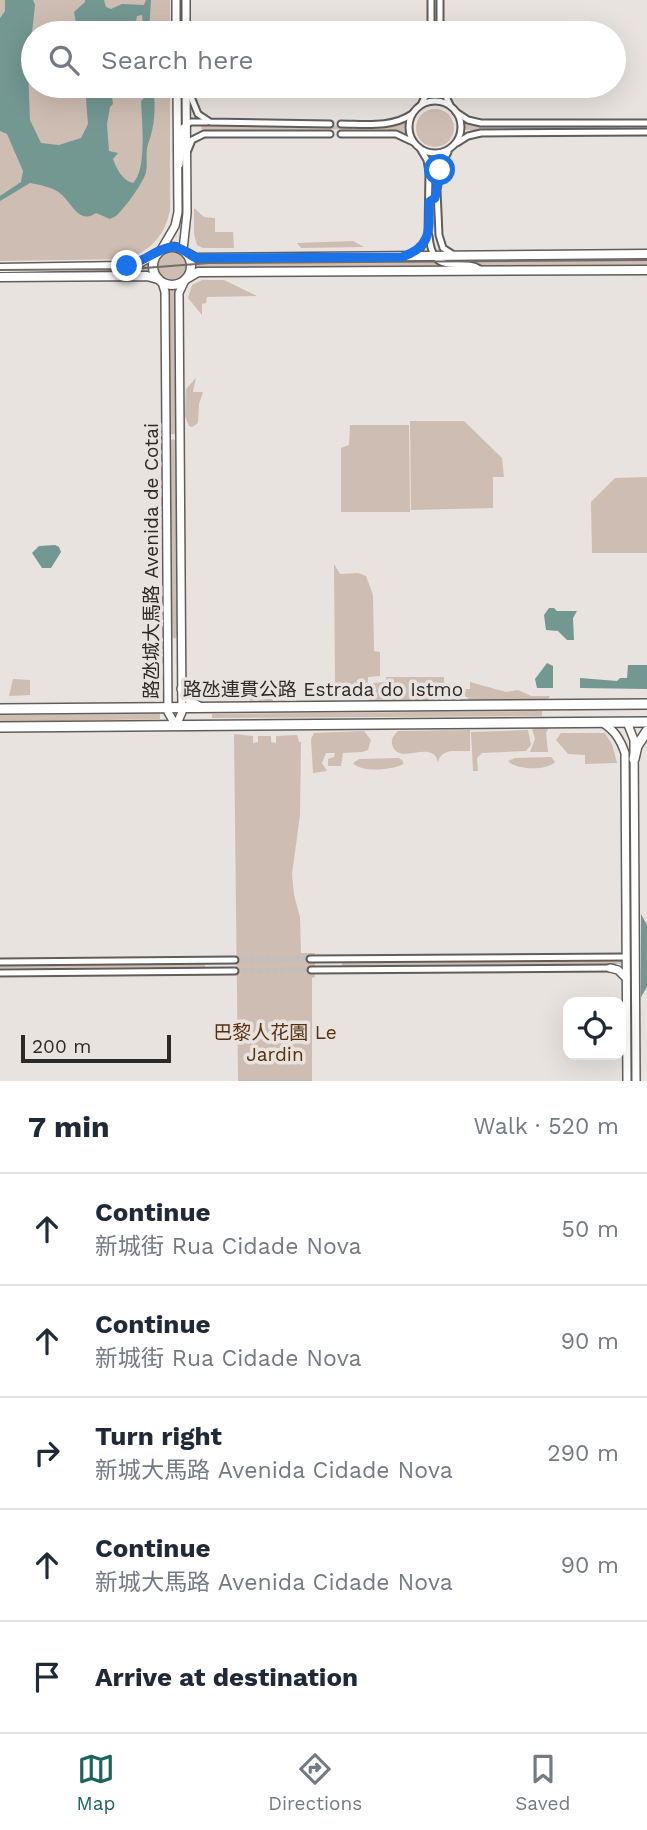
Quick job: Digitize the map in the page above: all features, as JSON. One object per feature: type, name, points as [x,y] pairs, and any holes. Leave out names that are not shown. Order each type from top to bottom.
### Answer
[{"type":"main road","points":[[0,268],[124,266],[141,262],[172,246],[196,258],[647,254]]},
{"type":"main road","points":[[185,251],[191,269],[186,279]]},
{"type":"main road","points":[[159,252],[153,263],[160,280]]},
{"type":"main road","points":[[0,277],[147,276],[174,285],[198,272],[647,270]]},
{"type":"main road","points":[[182,688],[192,703],[199,707]]},
{"type":"main road","points":[[564,704],[572,717],[591,718],[603,723]]},
{"type":"main road","points":[[583,704],[592,708],[616,709],[627,722]]},
{"type":"main road","name":"路氹連貫公路 Estrada do Istmo","points":[[0,709],[647,704]]},
{"type":"main road","points":[[211,707],[208,715],[212,726]]},
{"type":"main road","name":"路氹連貫公路 Estrada do Istmo","points":[[0,727],[647,722]]},
{"type":"main road","points":[[634,759],[637,746],[647,731]]},
{"type":"street","points":[[176,0],[176,21]]},
{"type":"street","points":[[186,0],[186,21]]},
{"type":"street","points":[[431,0],[431,21]]},
{"type":"street","points":[[440,0],[440,21]]},
{"type":"street","points":[[159,252],[175,226],[178,212],[177,98]]},
{"type":"street","points":[[185,251],[187,98]]},
{"type":"street","points":[[190,98],[198,114],[213,122]]},
{"type":"street","points":[[341,124],[389,123],[402,120],[420,106],[424,98]]},
{"type":"street","points":[[447,98],[456,112],[468,120],[481,123],[647,123]]},
{"type":"street","points":[[420,106],[438,101],[451,107]]},
{"type":"street","points":[[414,112],[409,128],[428,166],[430,244],[436,257],[446,265],[473,265],[483,271]]},
{"type":"street","points":[[456,112],[462,127],[457,143]]},
{"type":"street","points":[[177,179],[181,158],[181,133],[187,124]]},
{"type":"street","points":[[187,124],[330,124]]},
{"type":"street","points":[[341,134],[396,134],[418,147],[438,154],[468,136],[481,132],[647,132]]},
{"type":"street","points":[[187,156],[192,141],[204,134],[330,134]]},
{"type":"street","points":[[429,202],[435,198],[441,165],[450,149]]},
{"type":"street","points":[[437,190],[439,241],[446,251],[459,256]]},
{"type":"street","points":[[402,257],[420,249],[426,241],[429,229]]},
{"type":"street","name":"路氹城大馬路 Avenida de Cotai","points":[[176,726],[182,707],[179,293],[186,279]]},
{"type":"street","name":"路氹城大馬路 Avenida de Cotai","points":[[160,280],[165,292],[168,707],[171,720],[176,726]]},
{"type":"street","points":[[166,440],[172,437],[180,440]]},
{"type":"street","points":[[168,641],[176,644],[182,640]]},
{"type":"street","points":[[627,722],[634,740],[636,1081]]},
{"type":"street","points":[[603,723],[613,730],[625,753],[627,1081]]},
{"type":"street","points":[[625,818],[634,818]]},
{"type":"street","points":[[626,968],[631,962],[631,939],[635,922]]},
{"type":"street","points":[[310,959],[626,957]]},
{"type":"street","points":[[0,962],[235,960]]},
{"type":"street","points":[[610,968],[618,970],[626,978]]},
{"type":"street","points":[[311,970],[626,968]]},
{"type":"street","points":[[0,972],[235,971]]},
{"type":"green space","points":[[0,0],[170,0],[170,21],[21,21],[21,98],[170,98],[170,209],[161,234],[150,246],[127,259],[0,261]]},
{"type":"green space","points":[[435,109],[448,115],[454,128],[448,141],[435,147],[422,141],[416,128],[422,115]]},
{"type":"green space","points":[[465,120],[479,126],[621,125],[621,130],[465,130]]},
{"type":"green space","points":[[405,121],[405,133],[384,129],[201,128],[202,125],[390,126]]},
{"type":"green space","points":[[194,208],[204,217],[215,218],[215,232],[233,232],[234,248],[203,248],[197,245],[194,234]]},
{"type":"green space","points":[[353,241],[364,247],[301,248],[297,243]]},
{"type":"green space","points":[[172,251],[183,255],[187,266],[183,277],[172,281],[161,277],[157,266],[161,255]]},
{"type":"green space","points":[[647,259],[647,266],[196,268],[199,262]]},
{"type":"green space","points":[[149,261],[150,274],[0,274],[0,272]]},
{"type":"green space","points":[[202,280],[224,280],[257,296],[207,297],[206,303],[202,304],[202,315],[188,298],[192,285]]},
{"type":"green space","points":[[168,288],[175,288],[176,434],[170,434]]},
{"type":"green space","points":[[196,378],[193,392],[203,392],[198,423],[192,427],[185,416],[186,389]]},
{"type":"green space","points":[[410,421],[464,421],[502,458],[504,477],[493,477],[493,508],[411,510]]},
{"type":"green space","points":[[350,425],[409,425],[410,512],[341,512],[341,448],[349,445]]},
{"type":"green space","points":[[170,441],[176,441],[175,639],[171,636]]},
{"type":"green space","points":[[647,477],[647,553],[592,553],[591,502],[615,478]]},
{"type":"green space","points":[[334,564],[340,574],[358,573],[366,576],[373,595],[374,651],[380,652],[380,676],[368,677],[368,685],[335,685]]},
{"type":"green space","points":[[386,677],[444,677],[444,688],[439,697],[426,702],[367,703],[373,694],[373,683],[386,682]]},
{"type":"green space","points":[[13,679],[30,680],[30,695],[9,696]]},
{"type":"green space","points":[[284,680],[274,694],[275,704],[250,705],[250,696],[239,684],[239,681]]},
{"type":"green space","points":[[470,682],[506,692],[518,690],[531,696],[550,696],[548,699],[470,700],[462,689],[470,689]]},
{"type":"green space","points":[[542,711],[542,716],[212,718],[212,714]]},
{"type":"green space","points":[[160,714],[160,719],[0,722],[0,715]]},
{"type":"green space","points":[[531,725],[550,725],[546,733],[548,752],[530,752],[535,739]]},
{"type":"green space","points":[[470,730],[470,751],[446,752],[438,762],[431,753],[400,753],[392,745],[392,738],[398,731]]},
{"type":"green space","points":[[528,730],[531,745],[526,751],[482,753],[477,758],[478,771],[473,771],[471,732]]},
{"type":"green space","points":[[364,731],[371,740],[368,750],[343,753],[341,766],[328,766],[328,759],[334,757],[335,753],[326,753],[322,763],[327,771],[313,773],[311,739],[314,733]]},
{"type":"green space","points":[[561,733],[605,733],[612,744],[617,763],[585,764],[585,755],[568,754],[556,740]]},
{"type":"green space","name":"巴黎人花園 Le Jardin","points":[[234,734],[253,736],[253,743],[258,742],[258,736],[271,736],[271,742],[276,743],[276,736],[297,735],[301,742],[300,815],[292,874],[300,917],[301,953],[315,953],[315,977],[312,978],[312,1081],[238,1081]]},
{"type":"green space","points":[[551,757],[555,762],[538,768],[524,768],[508,761],[515,758]]},
{"type":"green space","points":[[399,758],[403,764],[385,769],[363,768],[353,763],[359,759]]},
{"type":"green space","points":[[622,961],[621,964],[342,966],[342,963]]},
{"type":"green space","points":[[205,964],[205,967],[0,968],[0,966]]},
{"type":"water","points":[[5,0],[33,0],[35,5],[33,21],[21,21],[21,98],[29,98],[30,120],[41,143],[59,145],[81,138],[88,124],[86,98],[112,98],[107,124],[109,151],[118,153],[113,159],[116,166],[123,177],[133,183],[142,157],[141,101],[144,98],[154,98],[146,172],[142,182],[116,216],[110,219],[96,213],[90,216],[80,215],[58,192],[30,183],[0,201],[0,196],[21,182],[23,171],[7,134],[0,131],[0,18],[5,11]]},
{"type":"water","points":[[104,0],[106,7],[111,9],[122,4],[144,5],[146,0],[151,0],[150,21],[143,21],[142,15],[137,16],[136,21],[76,21],[74,12],[85,2]]},
{"type":"water","points":[[55,545],[61,552],[51,568],[42,568],[32,553],[39,546]]},
{"type":"water","points":[[549,608],[557,611],[577,611],[573,618],[574,640],[567,640],[558,631],[546,630],[544,615]]},
{"type":"water","points":[[547,663],[553,666],[553,688],[537,688],[535,679]]},
{"type":"water","points":[[628,665],[647,665],[647,689],[580,688],[580,678],[617,681],[627,678]]},
{"type":"water","points":[[641,914],[647,925],[647,987],[641,997]]},
{"type":"tunnel","points":[[235,960],[310,959]]},
{"type":"tunnel","points":[[235,971],[311,970]]},
{"type":"tram line","points":[[0,270],[132,269],[209,263],[647,260]]},
{"type":"route","points":[[127,266],[172,246],[196,258],[402,257],[420,249],[426,241],[429,202],[435,198],[440,170]]}]
